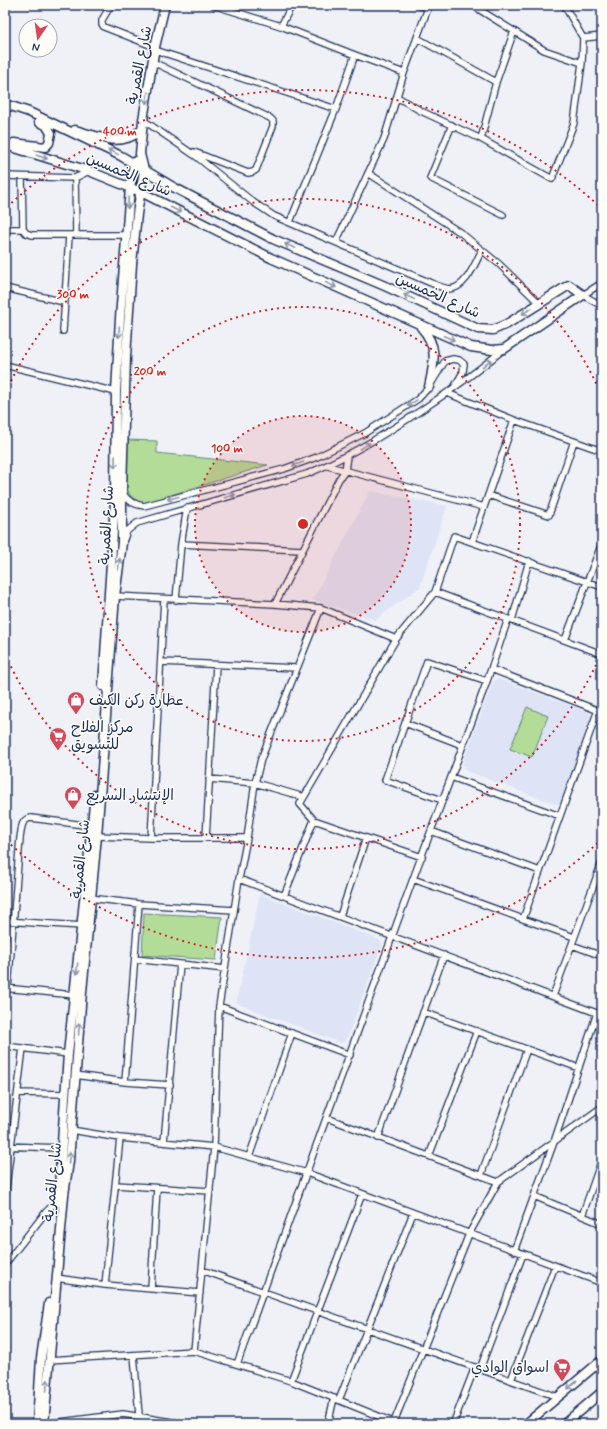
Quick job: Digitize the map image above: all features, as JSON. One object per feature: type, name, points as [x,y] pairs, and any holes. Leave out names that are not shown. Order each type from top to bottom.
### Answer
[{"type":"street","points":[[111,5],[102,20],[104,27],[155,48],[336,109]]},
{"type":"street","name":"شارع القمرية","points":[[44,1424],[56,1278],[64,1195],[69,1161],[90,898],[97,836],[114,596],[122,543],[126,357],[133,257],[144,170],[140,154],[142,130],[155,48],[165,5]]},
{"type":"street","points":[[213,5],[281,26],[404,73]]},
{"type":"street","points":[[281,26],[292,5]]},
{"type":"street","points":[[336,242],[384,139],[404,73],[428,6],[418,5]]},
{"type":"street","points":[[472,5],[544,50],[582,62]]},
{"type":"street","points":[[397,97],[481,139],[552,179],[574,123],[582,62],[583,38],[564,5]]},
{"type":"street","points":[[481,139],[496,82],[514,31]]},
{"type":"street","points":[[583,38],[602,36]]},
{"type":"street","points":[[417,38],[496,82]]},
{"type":"street","points":[[290,222],[336,109],[355,55]]},
{"type":"street","points":[[153,62],[270,118],[273,121],[273,126],[256,170],[253,172],[248,173],[184,148]]},
{"type":"street","points":[[5,104],[46,125],[51,133],[49,143],[45,147],[5,143]]},
{"type":"street","name":"شارع الخمسين","points":[[5,104],[30,112],[122,156],[173,187],[273,239],[385,286],[478,329],[493,330],[507,324],[569,284],[583,295]]},
{"type":"street","points":[[143,120],[197,157],[253,202],[274,216],[431,283],[449,289],[464,283],[482,250]]},
{"type":"street","points":[[53,123],[113,140],[124,140],[134,137],[142,130]]},
{"type":"street","points":[[452,125],[430,178],[503,215]]},
{"type":"street","name":"شارع الخمسين","points":[[5,143],[141,192],[271,258],[471,347],[492,350],[504,349]]},
{"type":"street","name":"شارع القمرية","points":[[134,164],[140,154]]},
{"type":"street","points":[[36,1424],[41,1358],[52,1278],[64,1094],[99,747],[112,552],[116,392],[126,235],[130,188],[134,164]]},
{"type":"street","points":[[5,176],[75,178],[89,172]]},
{"type":"street","points":[[368,173],[461,233],[499,264],[539,303]]},
{"type":"street","points":[[22,177],[23,229],[26,233],[32,235],[126,235]]},
{"type":"street","points":[[75,178],[76,235]]},
{"type":"street","points":[[5,229],[23,229]]},
{"type":"street","points":[[63,331],[69,235]]},
{"type":"street","points":[[122,543],[127,531],[137,523],[307,474],[328,466],[347,456],[398,426],[447,393],[475,374],[504,349],[602,283]]},
{"type":"street","points":[[5,288],[64,302]]},
{"type":"street","points":[[583,295],[602,306]]},
{"type":"street","points":[[417,324],[429,336],[433,347],[434,359],[429,387]]},
{"type":"street","points":[[122,489],[124,496],[131,502],[138,506],[144,506],[284,469],[317,457],[365,433],[418,399],[429,387],[445,362],[453,359],[460,360],[464,364],[463,372],[458,383],[447,393]]},
{"type":"street","points":[[5,365],[116,392]]},
{"type":"street","points":[[447,393],[514,420],[602,452]]},
{"type":"street","points":[[472,542],[514,420]]},
{"type":"street","points":[[488,495],[549,515],[574,441]]},
{"type":"street","points":[[275,604],[339,479],[345,471],[347,456]]},
{"type":"street","points":[[328,466],[484,507]]},
{"type":"street","points":[[176,600],[181,544],[187,508]]},
{"type":"street","points":[[422,857],[314,820],[300,804],[396,639],[434,592],[454,536],[602,587]]},
{"type":"street","points":[[565,640],[602,543]]},
{"type":"street","points":[[181,544],[302,550]]},
{"type":"street","points":[[238,1364],[462,745],[510,620],[529,561]]},
{"type":"street","points":[[434,592],[602,654]]},
{"type":"street","points":[[114,596],[275,604],[321,608],[396,639]]},
{"type":"street","points":[[151,838],[164,599]]},
{"type":"street","points":[[194,1351],[214,1147],[219,1006],[255,783],[261,759],[321,608]]},
{"type":"street","points":[[442,800],[385,780],[427,661],[487,681]]},
{"type":"street","points":[[161,662],[297,668]]},
{"type":"street","points":[[206,838],[216,665]]},
{"type":"street","points":[[491,669],[600,711],[523,919]]},
{"type":"street","points":[[405,723],[462,745]]},
{"type":"street","points":[[451,777],[560,816]]},
{"type":"street","points":[[209,779],[255,783],[304,797]]},
{"type":"street","points":[[74,995],[6,989],[23,822],[26,819],[31,818],[92,826]]},
{"type":"street","points":[[284,896],[314,820]]},
{"type":"street","points":[[431,831],[540,871]]},
{"type":"street","points":[[97,836],[151,838],[247,838]]},
{"type":"street","points":[[340,916],[366,838]]},
{"type":"street","points":[[553,996],[602,862]]},
{"type":"street","points":[[239,879],[600,1014],[579,1068],[554,1142],[514,1251]]},
{"type":"street","points":[[414,879],[574,937]]},
{"type":"street","points":[[90,898],[139,904],[234,910]]},
{"type":"street","points":[[125,1082],[139,904]]},
{"type":"street","points":[[5,921],[82,926]]},
{"type":"street","points":[[572,945],[602,956]]},
{"type":"street","points":[[378,1138],[444,955]]},
{"type":"street","points":[[135,960],[225,969]]},
{"type":"street","points":[[164,1142],[180,964]]},
{"type":"street","points":[[219,1006],[350,1055]]},
{"type":"street","points":[[424,1012],[579,1068]]},
{"type":"street","points":[[429,1156],[477,1031]]},
{"type":"street","points":[[249,1157],[292,1033]]},
{"type":"street","points":[[5,1046],[68,1054]]},
{"type":"street","points":[[5,1192],[8,1146],[18,1093],[23,1048]]},
{"type":"street","points":[[481,1175],[526,1049]]},
{"type":"street","points":[[75,1075],[125,1082],[170,1085]]},
{"type":"street","points":[[18,1093],[64,1094]]},
{"type":"street","points":[[49,1360],[194,1351],[291,1381],[396,1423],[423,1349],[469,1234],[498,1182],[602,1106]]},
{"type":"street","points":[[327,1118],[498,1182]]},
{"type":"street","points":[[71,1130],[120,1138],[214,1147],[307,1173],[602,1284]]},
{"type":"street","points":[[105,1285],[120,1138]]},
{"type":"street","points":[[8,1146],[61,1148]]},
{"type":"street","points":[[582,1216],[602,1159]]},
{"type":"street","points":[[116,1185],[210,1191]]},
{"type":"street","points":[[151,1289],[157,1188]]},
{"type":"street","points":[[291,1381],[362,1194]]},
{"type":"street","points":[[534,1196],[602,1224]]},
{"type":"street","points":[[5,1264],[46,1212],[58,1200]]},
{"type":"street","points":[[328,1424],[336,1399],[368,1329],[413,1213]]},
{"type":"street","points":[[453,1424],[523,1254]]},
{"type":"street","points":[[511,1380],[555,1266]]},
{"type":"street","points":[[202,1270],[558,1397]]},
{"type":"street","points":[[56,1278],[105,1285],[200,1293]]},
{"type":"street","points":[[134,1355],[140,1416]]},
{"type":"street","points":[[526,1424],[602,1360]]},
{"type":"street","points":[[564,1424],[602,1392]]},
{"type":"street","points":[[44,1424],[123,1414],[184,1424]]},
{"type":"shaded area","points":[[370,491],[447,506],[420,587],[375,620],[313,600]]},
{"type":"shaded area","points":[[499,679],[589,712],[592,717],[560,803],[555,804],[466,771],[462,764],[494,680]]},
{"type":"shaded area","points":[[260,894],[380,940],[382,945],[346,1041],[341,1043],[236,1003]]},
{"type":"green space","points":[[128,440],[157,441],[157,453],[268,465],[145,503],[132,497],[127,488],[125,467]]},
{"type":"green space","points":[[527,707],[548,716],[532,757],[510,749]]},
{"type":"green space","points":[[144,913],[222,917],[216,960],[142,955]]},
{"type":"place","name":"عطارة ركن الكيف","points":[[76,715]]},
{"type":"place","name":"مركز الفلاح للتسويق","points":[[58,751]]},
{"type":"place","name":"الإنتشار السريع","points":[[73,810]]},
{"type":"place","name":"اسواق الوادي","points":[[562,1382]]}]
